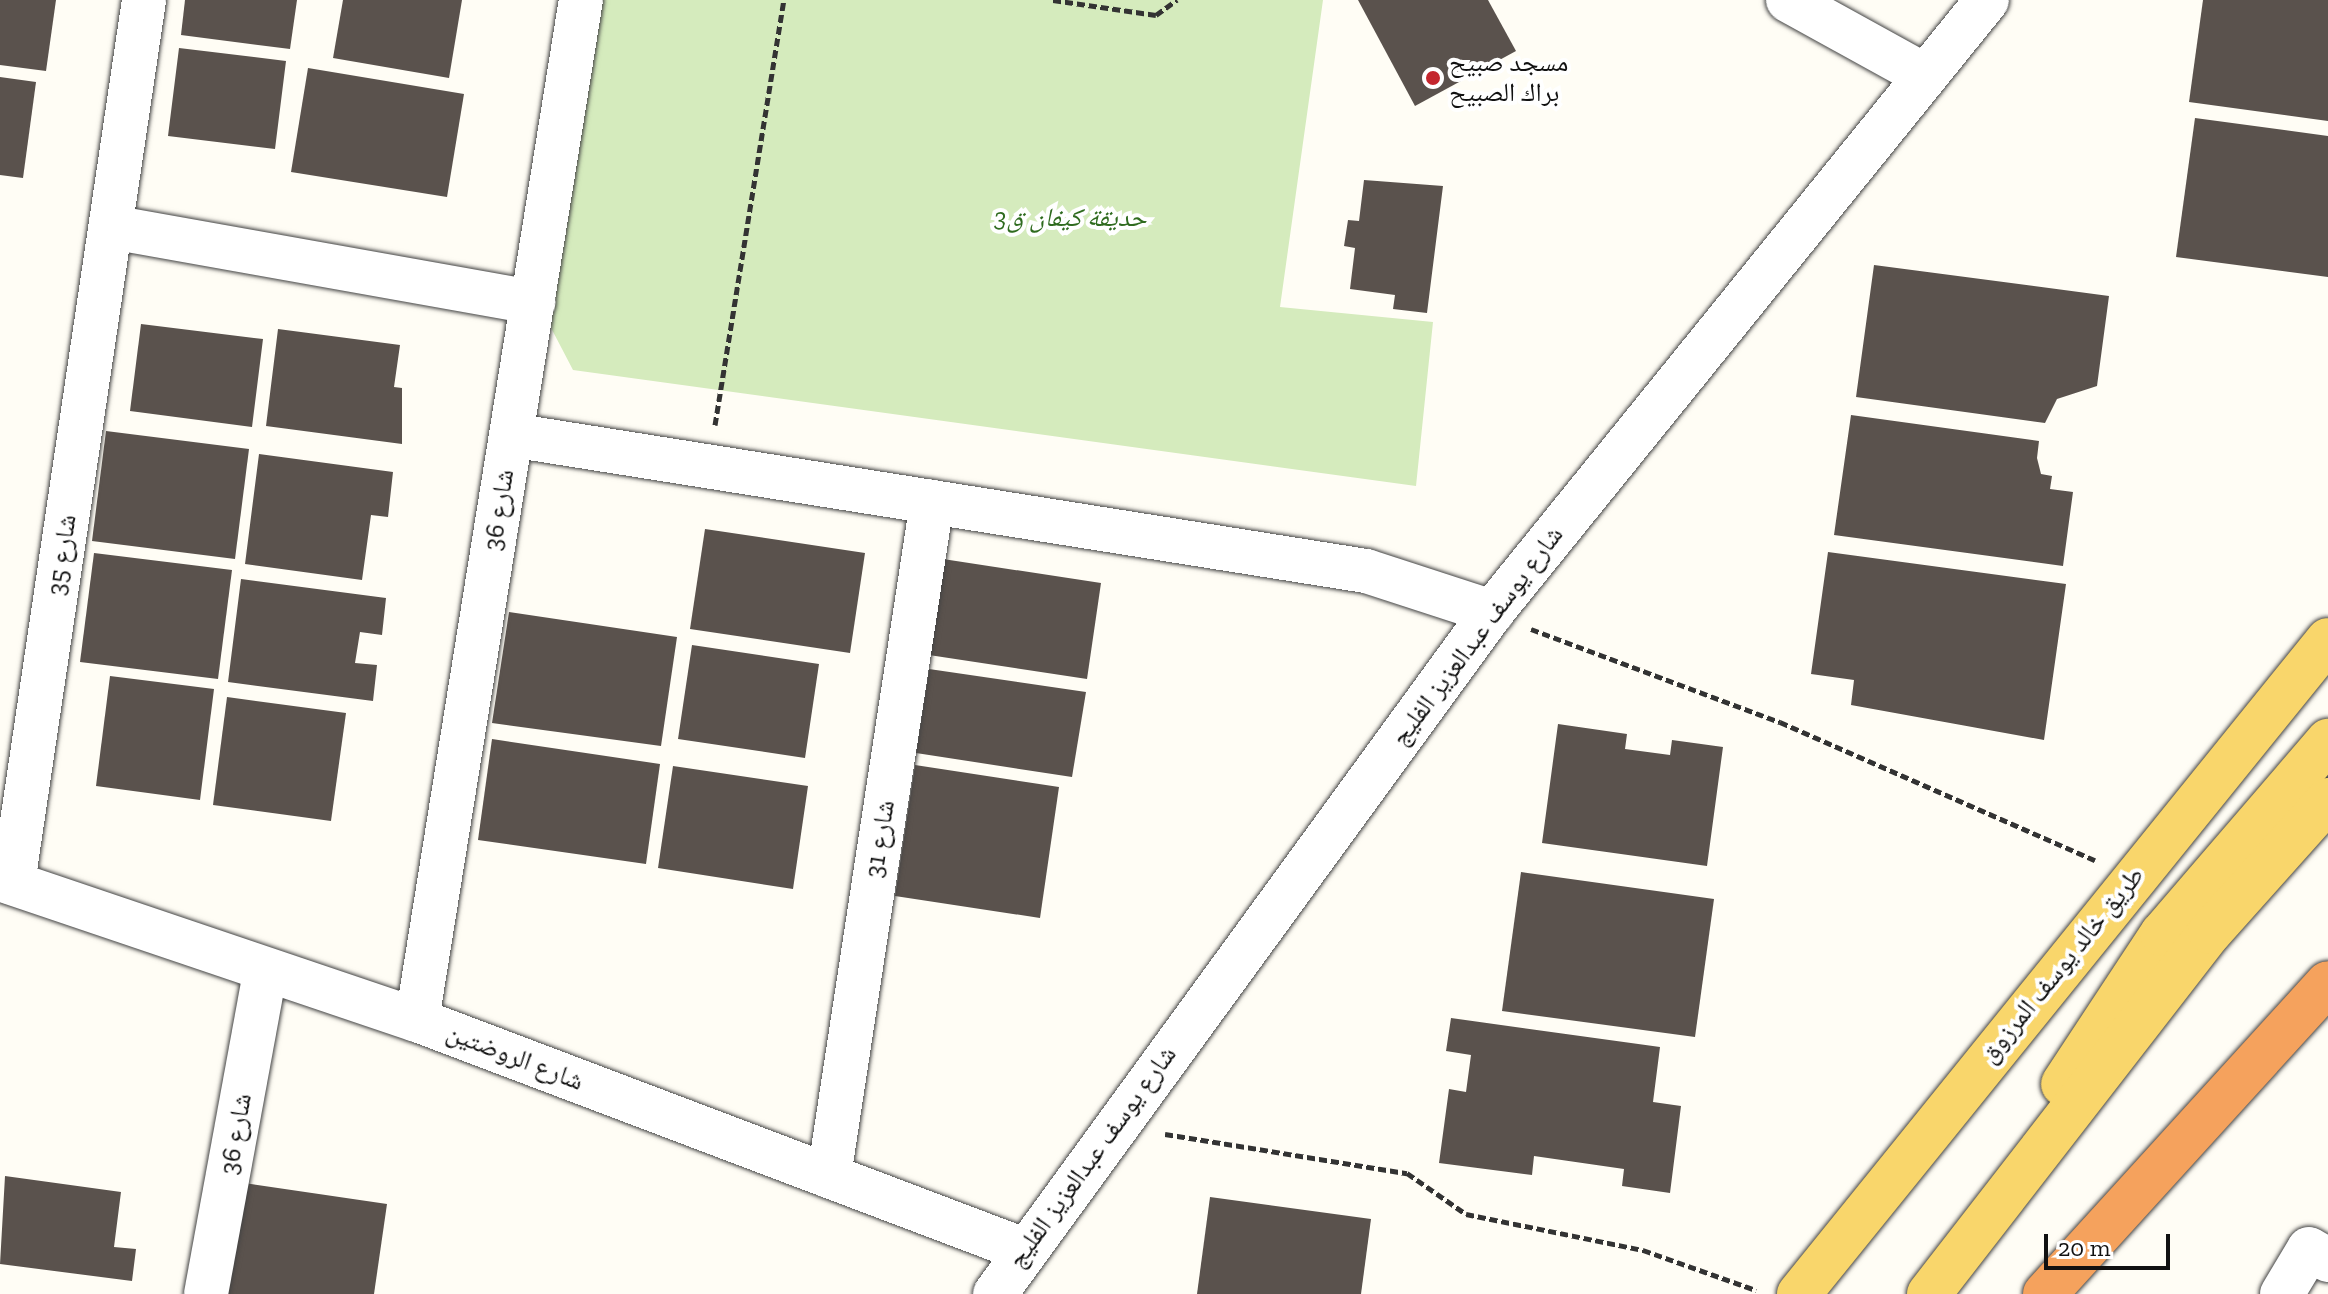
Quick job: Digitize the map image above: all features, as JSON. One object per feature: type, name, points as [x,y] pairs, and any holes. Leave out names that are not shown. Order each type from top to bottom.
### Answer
[{"type":"highway","points":[[2045,1294],[2328,983]]},
{"type":"main road","name":"طريق خالد يوسف المرزوق","points":[[1799,1294],[2133,877],[2309,679],[2328,640]]},
{"type":"main road","points":[[1997,1205],[2084,1045],[2162,934],[2328,741]]},
{"type":"main road","points":[[1929,1294],[2210,932],[2328,800]]},
{"type":"street","name":"شارع 35","points":[[7,881],[144,0]]},
{"type":"street","name":"شارع 36","points":[[417,1020],[581,0]]},
{"type":"street","points":[[1788,0],[1924,75]]},
{"type":"street","name":"شارع يوسف عبدالعزيز الفليج","points":[[995,1294],[1112,1126],[1492,612],[1987,0]]},
{"type":"street","points":[[111,227],[533,302]]},
{"type":"street","points":[[511,435],[1366,571],[1492,612]]},
{"type":"street","name":"شارع 31","points":[[829,1176],[932,502]]},
{"type":"street","name":"شارع الروضتين","points":[[7,881],[265,974],[417,1020],[1024,1250]]},
{"type":"street","name":"شارع 36","points":[[206,1294],[265,974]]},
{"type":"street","points":[[2282,1294],[2319,1255]]},
{"type":"path","points":[[709,466],[784,0]]},
{"type":"path","points":[[1053,0],[1156,15],[1177,0]]},
{"type":"path","points":[[1492,612],[1780,722],[2133,877]]},
{"type":"path","points":[[1112,1126],[1407,1173],[1466,1214],[1643,1250],[1769,1294]]},
{"type":"green space","name":"حديقة كيفان ق3","points":[[601,0],[1323,0],[1280,307],[1433,322],[1416,486],[573,370],[549,324]]},
{"type":"building","points":[[0,0],[56,0],[46,71],[0,65]]},
{"type":"building","points":[[185,0],[297,0],[290,49],[181,35]]},
{"type":"building","points":[[343,0],[462,0],[449,78],[333,58]]},
{"type":"building","name":"مسجد صبيح براك الصبيح","points":[[1358,0],[1488,0],[1516,51],[1415,106]]},
{"type":"building","points":[[2203,0],[2328,0],[2328,121],[2189,102]]},
{"type":"building","points":[[179,48],[286,61],[275,149],[168,136]]},
{"type":"building","points":[[308,68],[464,94],[447,197],[291,172]]},
{"type":"building","points":[[0,77],[36,82],[23,178],[0,175]]},
{"type":"building","points":[[2195,118],[2328,136],[2328,277],[2176,257]]},
{"type":"building","points":[[1364,180],[1443,186],[1427,313],[1393,309],[1395,295],[1350,289],[1355,248],[1344,246],[1348,220],[1359,221]]},
{"type":"building","points":[[1874,265],[2109,296],[2097,386],[2057,399],[2045,423],[1856,397]]},
{"type":"building","points":[[141,324],[263,339],[252,427],[130,411]]},
{"type":"building","points":[[278,329],[400,345],[394,387],[402,388],[402,444],[266,426]]},
{"type":"building","points":[[1851,415],[2039,441],[2037,458],[2041,474],[2052,476],[2050,489],[2073,492],[2063,566],[1834,535]]},
{"type":"building","points":[[106,431],[249,449],[235,559],[92,541]]},
{"type":"building","points":[[259,454],[393,472],[388,517],[371,515],[362,580],[245,564]]},
{"type":"building","points":[[705,529],[865,553],[850,653],[690,629]]},
{"type":"building","points":[[1828,552],[2066,584],[2044,740],[1851,705],[1854,680],[1811,674]]},
{"type":"building","points":[[94,553],[232,570],[218,679],[80,662]]},
{"type":"building","points":[[943,559],[1101,583],[1087,679],[929,655]]},
{"type":"building","points":[[241,579],[386,598],[382,635],[360,632],[355,663],[377,665],[373,701],[228,682]]},
{"type":"building","points":[[509,612],[677,637],[661,746],[492,723]]},
{"type":"building","points":[[692,645],[819,664],[805,758],[678,739]]},
{"type":"building","points":[[929,669],[1086,692],[1072,777],[916,753]]},
{"type":"building","points":[[110,676],[214,689],[200,800],[96,786]]},
{"type":"building","points":[[227,697],[346,713],[331,821],[213,805]]},
{"type":"building","points":[[1558,724],[1627,734],[1625,749],[1670,755],[1672,740],[1723,747],[1707,866],[1542,843]]},
{"type":"building","points":[[492,739],[660,764],[646,864],[478,840]]},
{"type":"building","points":[[915,765],[1059,787],[1040,918],[895,896]]},
{"type":"building","points":[[673,766],[808,786],[793,889],[658,868]]},
{"type":"building","points":[[1521,872],[1714,899],[1695,1037],[1502,1011]]},
{"type":"building","points":[[1451,1018],[1660,1047],[1653,1102],[1681,1106],[1670,1193],[1622,1186],[1624,1169],[1534,1156],[1532,1175],[1439,1163],[1449,1089],[1466,1092],[1471,1055],[1446,1051]]},
{"type":"building","points":[[5,1176],[121,1192],[114,1247],[136,1249],[132,1281],[0,1264]]},
{"type":"building","points":[[244,1183],[387,1204],[374,1294],[227,1294]]},
{"type":"building","points":[[1210,1197],[1371,1219],[1361,1294],[1197,1294]]},
{"type":"place","name":"مسجد صبيح براك الصبيح","points":[[1433,78]]}]
